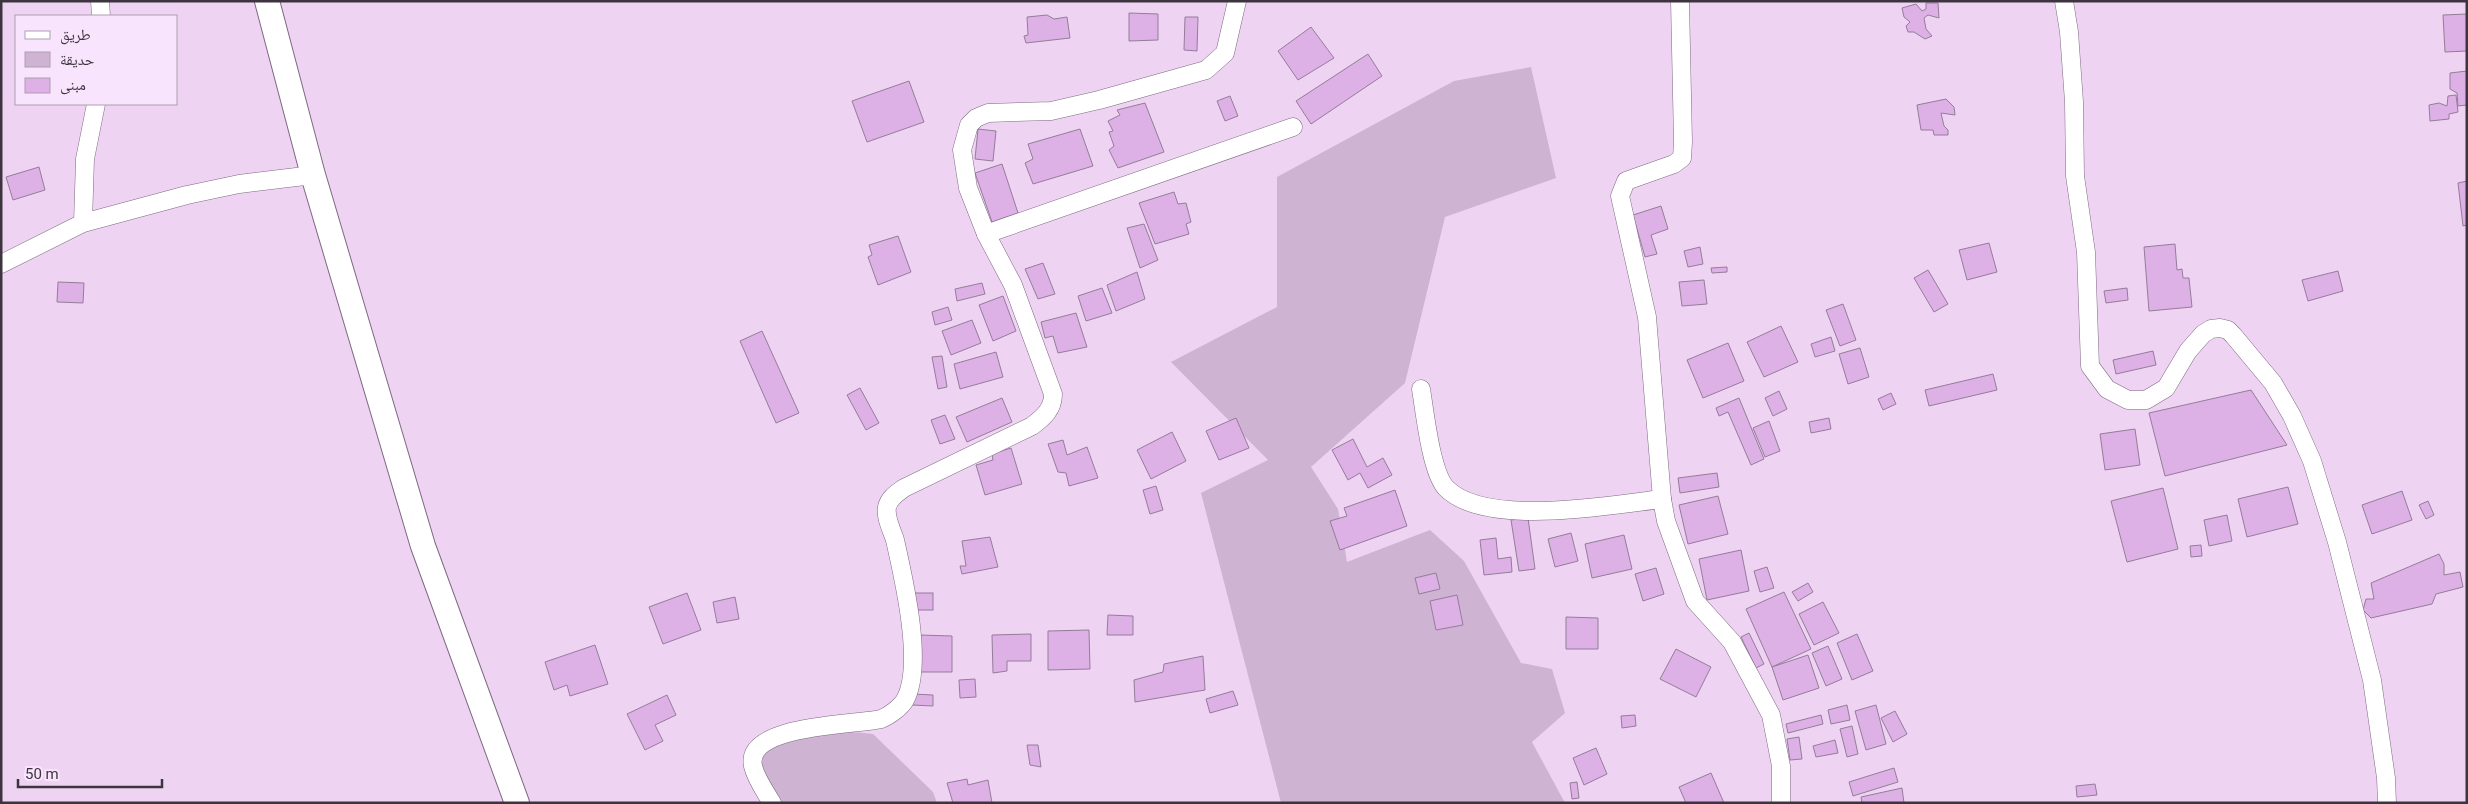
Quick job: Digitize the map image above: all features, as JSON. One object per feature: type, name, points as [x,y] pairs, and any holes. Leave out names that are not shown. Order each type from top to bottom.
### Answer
[{"type":"street","points":[[100,1],[101,15]]},
{"type":"street","points":[[267,1],[313,175],[423,546],[517,803]]},
{"type":"street","points":[[772,803],[752,764],[756,750],[766,741],[782,735],[834,724],[883,718],[902,706],[910,690],[914,655],[894,538],[887,516],[886,509],[889,501],[904,488],[1032,426],[1042,419],[1053,403],[1053,394],[1013,285],[986,234],[968,188],[962,150],[969,125],[976,118],[988,113],[1051,111],[1099,100],[1206,70],[1225,53],[1237,1]]},
{"type":"street","points":[[1680,1],[1682,158],[1674,164],[1626,181],[1620,196],[1647,317],[1662,498],[1666,521],[1696,600],[1732,642],[1771,715],[1781,766],[1782,803]]},
{"type":"street","points":[[2064,1],[2070,32],[2074,102],[2075,176],[2080,199],[2086,252],[2090,366],[2107,389],[2128,400],[2146,400],[2166,388],[2188,351],[2203,334],[2211,329],[2220,328],[2228,330],[2233,335],[2273,383],[2292,416],[2312,461],[2337,542],[2372,680],[2386,778],[2386,803]]},
{"type":"street","points":[[83,223],[85,158],[96,105]]},
{"type":"street","points":[[986,234],[1293,127]]},
{"type":"street","points":[[1,264],[83,223],[187,195],[239,184],[313,175]]},
{"type":"street","points":[[1421,389],[1437,473],[1446,488],[1466,502],[1517,510],[1544,511],[1662,498]]},
{"type":"green space","points":[[1531,67],[1556,178],[1445,217],[1405,383],[1311,467],[1338,509],[1347,562],[1430,530],[1464,561],[1521,663],[1552,669],[1565,713],[1532,742],[1565,803],[1281,803],[1201,493],[1268,460],[1171,362],[1277,307],[1277,177],[1454,81]]},
{"type":"green space","points":[[815,728],[873,734],[933,792],[937,803],[778,803],[752,764],[782,735]]},
{"type":"building","points":[[1926,3],[1938,3],[1939,18],[1928,15],[1924,18],[1926,29],[1932,36],[1925,39],[1914,32],[1908,32],[1906,26],[1910,22],[1904,17],[1902,8],[1916,4],[1922,11],[1926,9]]},
{"type":"building","points":[[1129,13],[1158,14],[1158,40],[1129,41]]},
{"type":"building","points":[[2467,14],[2467,51],[2445,52],[2443,15]]},
{"type":"building","points":[[1047,15],[1054,19],[1067,17],[1070,38],[1026,43],[1024,36],[1028,35],[1027,17]]},
{"type":"building","points":[[1185,17],[1198,17],[1197,51],[1184,50]]},
{"type":"building","points":[[1311,27],[1334,58],[1298,80],[1278,51]]},
{"type":"building","points":[[1368,54],[1382,76],[1311,124],[1296,101]]},
{"type":"building","points":[[2467,71],[2467,105],[2458,106],[2457,93],[2450,89],[2450,73]]},
{"type":"building","points":[[909,81],[924,122],[867,142],[852,101]]},
{"type":"building","points":[[2456,95],[2458,112],[2449,114],[2449,119],[2430,121],[2429,105],[2439,103],[2447,106],[2448,96]]},
{"type":"building","points":[[1230,96],[1238,116],[1225,121],[1217,101]]},
{"type":"building","points":[[1946,99],[1954,107],[1955,115],[1941,113],[1944,126],[1948,130],[1948,135],[1934,135],[1933,130],[1921,130],[1917,105]]},
{"type":"building","points":[[1145,103],[1164,152],[1118,168],[1109,150],[1114,146],[1109,132],[1113,131],[1108,121],[1120,115],[1117,110]]},
{"type":"building","points":[[978,129],[996,131],[993,161],[975,159]]},
{"type":"building","points":[[1080,129],[1093,166],[1033,184],[1025,163],[1033,159],[1028,144]]},
{"type":"building","points":[[1002,164],[1018,213],[992,222],[975,173]]},
{"type":"building","points":[[39,167],[45,190],[13,200],[6,177]]},
{"type":"building","points":[[2467,181],[2467,225],[2463,226],[2458,183]]},
{"type":"building","points":[[1174,192],[1178,204],[1186,203],[1191,222],[1186,224],[1189,234],[1155,244],[1139,203]]},
{"type":"building","points":[[1661,206],[1668,229],[1651,235],[1657,254],[1645,257],[1633,215]]},
{"type":"building","points":[[1144,224],[1158,260],[1140,268],[1127,228]]},
{"type":"building","points":[[898,236],[911,272],[878,285],[868,257],[872,255],[869,245]]},
{"type":"building","points":[[1989,243],[1997,272],[1967,280],[1959,250]]},
{"type":"building","points":[[2175,244],[2177,270],[2182,269],[2183,278],[2189,278],[2192,307],[2149,311],[2144,247]]},
{"type":"building","points":[[1700,247],[1703,264],[1688,267],[1684,251]]},
{"type":"building","points":[[1043,263],[1055,294],[1038,299],[1025,269]]},
{"type":"building","points":[[1727,267],[1727,272],[1712,273],[1711,268]]},
{"type":"building","points":[[1928,270],[1948,304],[1934,312],[1914,278]]},
{"type":"building","points":[[2338,271],[2343,291],[2308,301],[2302,280]]},
{"type":"building","points":[[1137,272],[1145,299],[1116,311],[1107,285]]},
{"type":"building","points":[[1704,280],[1707,304],[1682,306],[1679,282]]},
{"type":"building","points":[[58,282],[84,283],[83,303],[57,302]]},
{"type":"building","points":[[982,283],[985,294],[957,301],[955,289]]},
{"type":"building","points":[[1102,288],[1112,313],[1086,321],[1078,296]]},
{"type":"building","points":[[2127,288],[2128,300],[2106,303],[2104,291]]},
{"type":"building","points":[[1003,296],[1016,331],[993,341],[979,305]]},
{"type":"building","points":[[1843,304],[1856,340],[1840,346],[1826,310]]},
{"type":"building","points":[[948,307],[952,320],[935,325],[932,312]]},
{"type":"building","points":[[1076,313],[1087,347],[1058,353],[1053,336],[1045,338],[1041,322]]},
{"type":"building","points":[[972,320],[981,343],[951,355],[942,331]]},
{"type":"building","points":[[1781,326],[1798,362],[1764,377],[1747,342]]},
{"type":"building","points":[[762,331],[799,413],[776,423],[740,341]]},
{"type":"building","points":[[1831,337],[1835,351],[1815,357],[1811,344]]},
{"type":"building","points":[[1728,343],[1744,381],[1703,398],[1687,360]]},
{"type":"building","points":[[1860,348],[1869,377],[1848,384],[1839,354]]},
{"type":"building","points":[[2153,351],[2156,365],[2116,374],[2113,360]]},
{"type":"building","points":[[996,352],[1003,377],[960,389],[954,364]]},
{"type":"building","points":[[942,356],[947,387],[938,389],[932,357]]},
{"type":"building","points":[[1993,374],[1997,390],[1929,406],[1925,390]]},
{"type":"building","points":[[860,388],[879,423],[866,430],[847,395]]},
{"type":"building","points":[[2251,390],[2287,445],[2165,476],[2149,413]]},
{"type":"building","points":[[1779,391],[1787,409],[1773,416],[1765,398]]},
{"type":"building","points":[[1891,393],[1896,404],[1883,410],[1878,399]]},
{"type":"building","points":[[1002,398],[1012,422],[967,442],[956,417]]},
{"type":"building","points":[[1739,398],[1764,459],[1751,465],[1728,412],[1719,416],[1716,408]]},
{"type":"building","points":[[945,415],[955,439],[940,444],[931,420]]},
{"type":"building","points":[[1236,418],[1249,448],[1219,460],[1206,431]]},
{"type":"building","points":[[1829,418],[1831,429],[1811,433],[1809,422]]},
{"type":"building","points":[[1769,421],[1780,451],[1765,457],[1753,428]]},
{"type":"building","points":[[2135,429],[2140,465],[2105,470],[2100,434]]},
{"type":"building","points":[[1172,432],[1186,461],[1151,479],[1137,450]]},
{"type":"building","points":[[1353,439],[1367,467],[1383,458],[1392,475],[1368,488],[1360,473],[1348,480],[1332,450]]},
{"type":"building","points":[[1063,440],[1067,455],[1087,447],[1098,478],[1069,486],[1066,473],[1058,472],[1048,444]]},
{"type":"building","points":[[1011,448],[1022,484],[985,495],[976,465],[993,460],[992,454]]},
{"type":"building","points":[[1717,473],[1719,487],[1680,493],[1678,478]]},
{"type":"building","points":[[1156,486],[1163,510],[1150,514],[1143,490]]},
{"type":"building","points":[[2288,487],[2298,524],[2247,537],[2238,499]]},
{"type":"building","points":[[2163,488],[2178,549],[2127,562],[2111,501]]},
{"type":"building","points":[[1395,490],[1407,526],[1340,550],[1330,521],[1347,516],[1344,508]]},
{"type":"building","points":[[2402,491],[2412,520],[2372,534],[2362,505]]},
{"type":"building","points":[[1718,496],[1728,534],[1688,544],[1679,505]]},
{"type":"building","points":[[2428,501],[2434,515],[2426,519],[2419,505]]},
{"type":"building","points":[[2227,515],[2232,541],[2209,546],[2204,520]]},
{"type":"building","points":[[1528,518],[1535,569],[1519,571],[1511,520]]},
{"type":"building","points":[[1571,533],[1578,561],[1555,567],[1548,539]]},
{"type":"building","points":[[1624,535],[1632,569],[1592,578],[1585,544]]},
{"type":"building","points":[[990,537],[998,567],[962,574],[960,566],[966,566],[962,541]]},
{"type":"building","points":[[1496,538],[1498,559],[1511,557],[1512,572],[1484,575],[1480,540]]},
{"type":"building","points":[[2201,545],[2202,556],[2191,557],[2190,546]]},
{"type":"building","points":[[1741,550],[1749,591],[1707,600],[1699,559]]},
{"type":"building","points":[[2439,554],[2444,564],[2444,575],[2460,572],[2463,587],[2436,594],[2432,604],[2371,618],[2363,610],[2366,599],[2374,599],[2371,583]]},
{"type":"building","points":[[1767,567],[1774,588],[1760,592],[1754,571]]},
{"type":"building","points":[[1656,568],[1664,594],[1643,601],[1635,574]]},
{"type":"building","points":[[1436,573],[1440,589],[1419,594],[1415,578]]},
{"type":"building","points":[[1808,583],[1813,592],[1798,601],[1792,592]]},
{"type":"building","points":[[1784,592],[1811,649],[1772,667],[1746,609]]},
{"type":"building","points":[[687,593],[701,630],[663,644],[649,607]]},
{"type":"building","points":[[911,593],[933,593],[933,610],[911,610]]},
{"type":"building","points":[[1457,595],[1463,625],[1436,630],[1430,601]]},
{"type":"building","points":[[735,597],[739,619],[717,623],[713,602]]},
{"type":"building","points":[[1823,602],[1839,633],[1814,645],[1799,614]]},
{"type":"building","points":[[1108,615],[1133,616],[1133,635],[1107,635]]},
{"type":"building","points":[[1566,617],[1598,618],[1598,649],[1566,649]]},
{"type":"building","points":[[1089,630],[1090,669],[1048,670],[1048,631]]},
{"type":"building","points":[[1749,633],[1764,664],[1756,668],[1741,637]]},
{"type":"building","points":[[1031,634],[1031,661],[1007,661],[1007,671],[993,673],[992,635]]},
{"type":"building","points":[[1857,634],[1873,671],[1852,680],[1837,643]]},
{"type":"building","points":[[920,635],[952,636],[952,672],[914,672],[916,654],[921,651]]},
{"type":"building","points":[[595,645],[608,684],[570,696],[567,685],[554,690],[545,662]]},
{"type":"building","points":[[1828,646],[1842,679],[1826,686],[1812,653]]},
{"type":"building","points":[[1676,649],[1711,667],[1696,697],[1660,679]]},
{"type":"building","points":[[1808,655],[1819,688],[1783,700],[1772,667]]},
{"type":"building","points":[[1203,656],[1205,690],[1135,702],[1134,680],[1163,672],[1164,664]]},
{"type":"building","points":[[975,679],[976,697],[960,698],[959,680]]},
{"type":"building","points":[[1233,691],[1238,705],[1210,713],[1206,699]]},
{"type":"building","points":[[913,694],[933,695],[933,706],[912,705]]},
{"type":"building","points":[[667,695],[676,715],[655,725],[663,741],[645,750],[627,714]]},
{"type":"building","points":[[1847,705],[1850,720],[1831,724],[1828,710]]},
{"type":"building","points":[[1876,705],[1886,744],[1866,750],[1855,711]]},
{"type":"building","points":[[1895,711],[1907,734],[1893,742],[1881,718]]},
{"type":"building","points":[[1635,715],[1636,726],[1622,728],[1621,716]]},
{"type":"building","points":[[1821,715],[1823,724],[1788,733],[1786,724]]},
{"type":"building","points":[[1852,726],[1858,754],[1847,757],[1840,729]]},
{"type":"building","points":[[1799,737],[1802,759],[1790,760],[1787,739]]},
{"type":"building","points":[[1835,740],[1838,753],[1816,757],[1813,746]]},
{"type":"building","points":[[1027,745],[1038,745],[1041,767],[1030,765]]},
{"type":"building","points":[[1596,748],[1607,774],[1584,785],[1573,758]]},
{"type":"building","points":[[1894,768],[1898,782],[1853,796],[1849,782]]},
{"type":"building","points":[[1711,773],[1724,803],[1686,803],[1679,787]]},
{"type":"building","points":[[967,779],[968,785],[988,780],[992,803],[953,803],[947,783]]},
{"type":"building","points":[[1577,782],[1579,798],[1572,799],[1570,783]]},
{"type":"building","points":[[2095,784],[2097,795],[2077,797],[2076,786]]},
{"type":"building","points":[[1902,788],[1904,803],[1862,803],[1861,797]]}]
